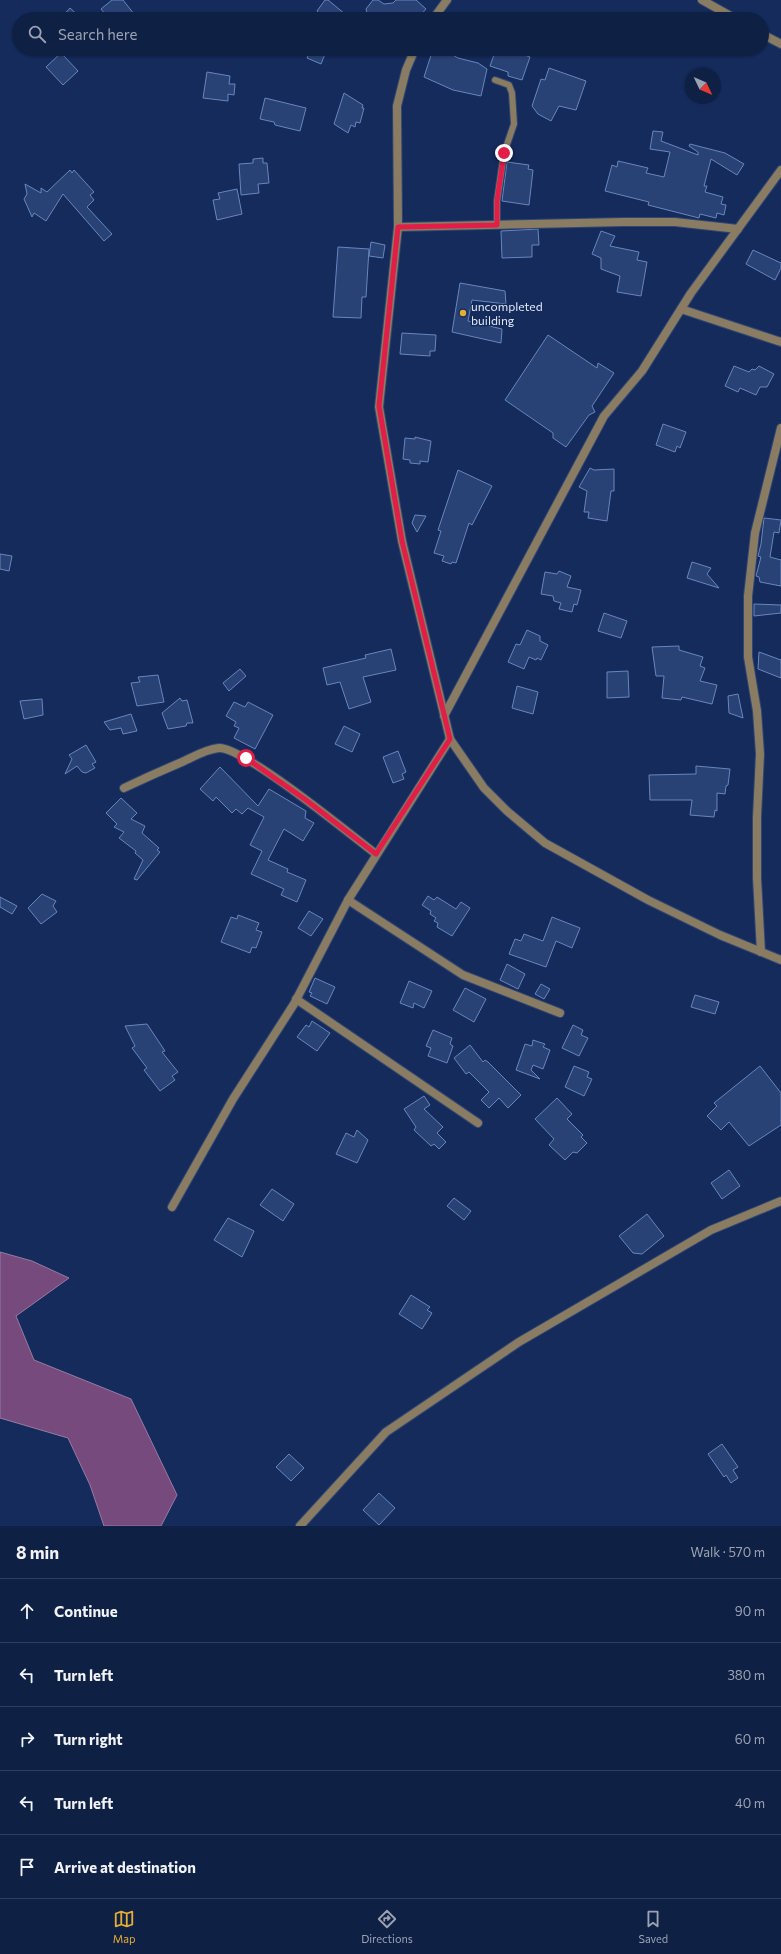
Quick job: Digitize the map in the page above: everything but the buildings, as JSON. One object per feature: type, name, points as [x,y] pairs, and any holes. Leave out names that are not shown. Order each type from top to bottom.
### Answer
[{"type":"street","points":[[438,12],[446,0]]},
{"type":"street","points":[[702,0],[723,12]]},
{"type":"street","points":[[769,38],[781,44]]},
{"type":"street","points":[[413,56],[406,70],[397,106],[398,227],[379,406],[404,547],[450,739],[484,788],[507,811],[545,843],[648,900],[720,935],[781,960]]},
{"type":"street","points":[[444,716],[604,416],[642,371],[681,310],[781,170]]},
{"type":"street","points":[[398,227],[565,222],[675,222],[738,229]]},
{"type":"street","points":[[681,310],[781,342]]},
{"type":"street","points":[[761,952],[757,870],[757,817],[760,754],[757,710],[748,656],[748,596],[755,533],[781,428]]},
{"type":"street","points":[[172,1207],[234,1099],[296,999],[348,900],[450,739]]},
{"type":"street","points":[[124,788],[203,752],[219,748],[230,750],[246,758],[306,800],[376,854]]},
{"type":"street","points":[[348,900],[463,975],[560,1013]]},
{"type":"street","points":[[296,999],[478,1123]]},
{"type":"street","points":[[300,1526],[386,1432],[519,1342],[711,1230],[781,1201]]},
{"type":"lane","points":[[496,80],[509,85],[512,93],[514,124],[504,153],[497,201],[497,225]]},
{"type":"shaded area","points":[[0,1252],[32,1261],[69,1278],[16,1316],[34,1360],[131,1399],[177,1495],[161,1526],[104,1526],[90,1485],[68,1438],[0,1418]]},
{"type":"place","name":"uncompleted building","points":[[463,313]]},
{"type":"route","points":[[246,758],[306,800],[376,854],[450,739],[422,617],[402,541],[379,406],[398,227],[497,225],[497,201],[504,153]]}]
